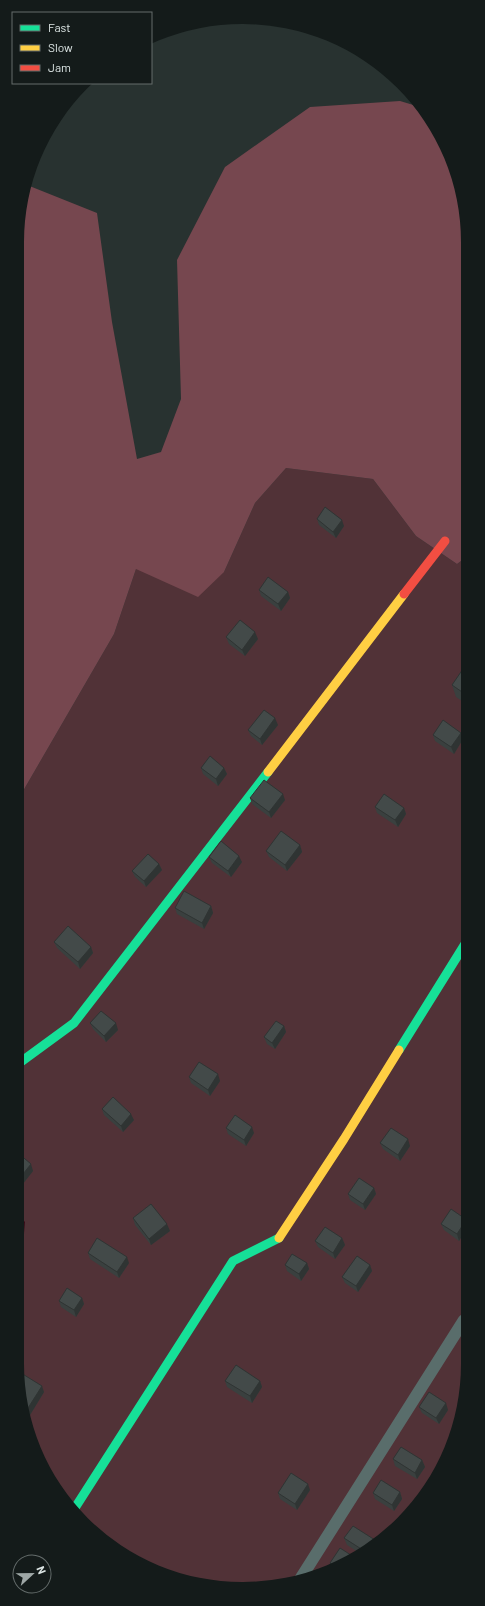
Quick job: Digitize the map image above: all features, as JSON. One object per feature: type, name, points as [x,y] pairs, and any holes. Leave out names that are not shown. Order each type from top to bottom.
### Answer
[{"type":"street","points":[[24,1060],[74,1023],[445,541]]},
{"type":"street","points":[[76,1505],[233,1261],[279,1238],[344,1139],[461,950]]},
{"type":"lane","points":[[305,1573],[461,1325]]},
{"type":"shaded area","points":[[400,101],[413,105],[432,133],[454,186],[461,228],[461,561],[457,564],[416,536],[373,479],[286,468],[255,503],[224,572],[198,597],[136,569],[114,634],[24,789],[24,228],[31,187],[97,213],[112,322],[137,459],[161,452],[181,399],[177,260],[225,167],[310,107]]},
{"type":"shaded area","points":[[286,468],[373,479],[416,536],[457,564],[461,561],[461,1378],[454,1420],[432,1473],[407,1508],[387,1528],[352,1553],[299,1575],[257,1582],[228,1582],[186,1575],[159,1565],[133,1553],[98,1528],[69,1497],[53,1473],[31,1420],[24,1378],[24,789],[114,634],[136,569],[224,572],[255,503]]},
{"type":"building","points":[[325,507],[342,520],[333,532],[317,519]]},
{"type":"building","points":[[268,577],[288,592],[278,604],[259,590]]},
{"type":"building","points":[[240,620],[255,632],[242,650],[226,637]]},
{"type":"building","points":[[461,672],[461,691],[452,685]]},
{"type":"building","points":[[264,710],[275,718],[260,739],[248,730]]},
{"type":"building","points":[[443,720],[461,733],[451,747],[433,735]]},
{"type":"building","points":[[210,756],[224,768],[216,779],[201,768]]},
{"type":"building","points":[[264,780],[283,794],[269,812],[250,798]]},
{"type":"building","points":[[384,794],[404,808],[395,820],[375,807]]},
{"type":"building","points":[[281,831],[300,845],[285,865],[266,851]]},
{"type":"building","points":[[221,841],[239,856],[228,871],[209,857]]},
{"type":"building","points":[[148,854],[159,864],[144,881],[132,871]]},
{"type":"building","points":[[184,891],[211,906],[202,923],[175,908]]},
{"type":"building","points":[[68,926],[91,947],[78,962],[54,942]]},
{"type":"building","points":[[101,1011],[116,1023],[104,1036],[90,1023]]},
{"type":"building","points":[[276,1021],[284,1026],[272,1043],[264,1037]]},
{"type":"building","points":[[199,1062],[218,1074],[208,1090],[189,1077]]},
{"type":"building","points":[[113,1097],[131,1114],[121,1126],[102,1109]]},
{"type":"building","points":[[235,1115],[252,1127],[244,1140],[226,1128]]},
{"type":"building","points":[[391,1128],[408,1139],[398,1155],[380,1143]]},
{"type":"building","points":[[24,1158],[31,1164],[24,1173]]},
{"type":"building","points":[[359,1178],[374,1188],[363,1204],[348,1194]]},
{"type":"building","points":[[151,1204],[167,1224],[149,1239],[133,1218]]},
{"type":"building","points":[[451,1209],[461,1216],[461,1228],[457,1234],[441,1224]]},
{"type":"building","points":[[325,1227],[342,1238],[333,1253],[315,1241]]},
{"type":"building","points":[[97,1238],[127,1257],[117,1272],[88,1253]]},
{"type":"building","points":[[292,1254],[307,1263],[299,1274],[285,1265]]},
{"type":"building","points":[[357,1256],[370,1265],[356,1286],[342,1277]]},
{"type":"building","points":[[67,1288],[82,1298],[74,1310],[59,1301]]},
{"type":"building","points":[[236,1365],[260,1381],[250,1396],[225,1381]]},
{"type":"building","points":[[24,1375],[42,1386],[28,1407]]},
{"type":"building","points":[[429,1392],[446,1403],[436,1418],[419,1407]]},
{"type":"building","points":[[401,1447],[422,1460],[415,1473],[393,1459]]},
{"type":"building","points":[[291,1473],[308,1484],[295,1504],[278,1493]]},
{"type":"building","points":[[381,1480],[400,1492],[392,1505],[373,1493]]},
{"type":"building","points":[[353,1526],[373,1539],[360,1548],[344,1538]]},
{"type":"building","points":[[340,1548],[350,1554],[330,1563]]},
{"type":"traffic: fast","points":[[24,1060],[74,1023],[268,772]]},
{"type":"traffic: fast","points":[[399,1050],[461,950]]},
{"type":"traffic: fast","points":[[76,1506],[233,1261],[279,1238]]},
{"type":"traffic: slow","points":[[268,772],[404,594]]},
{"type":"traffic: slow","points":[[279,1238],[344,1139],[399,1050]]},
{"type":"traffic: jam","points":[[404,594],[445,541]]}]
